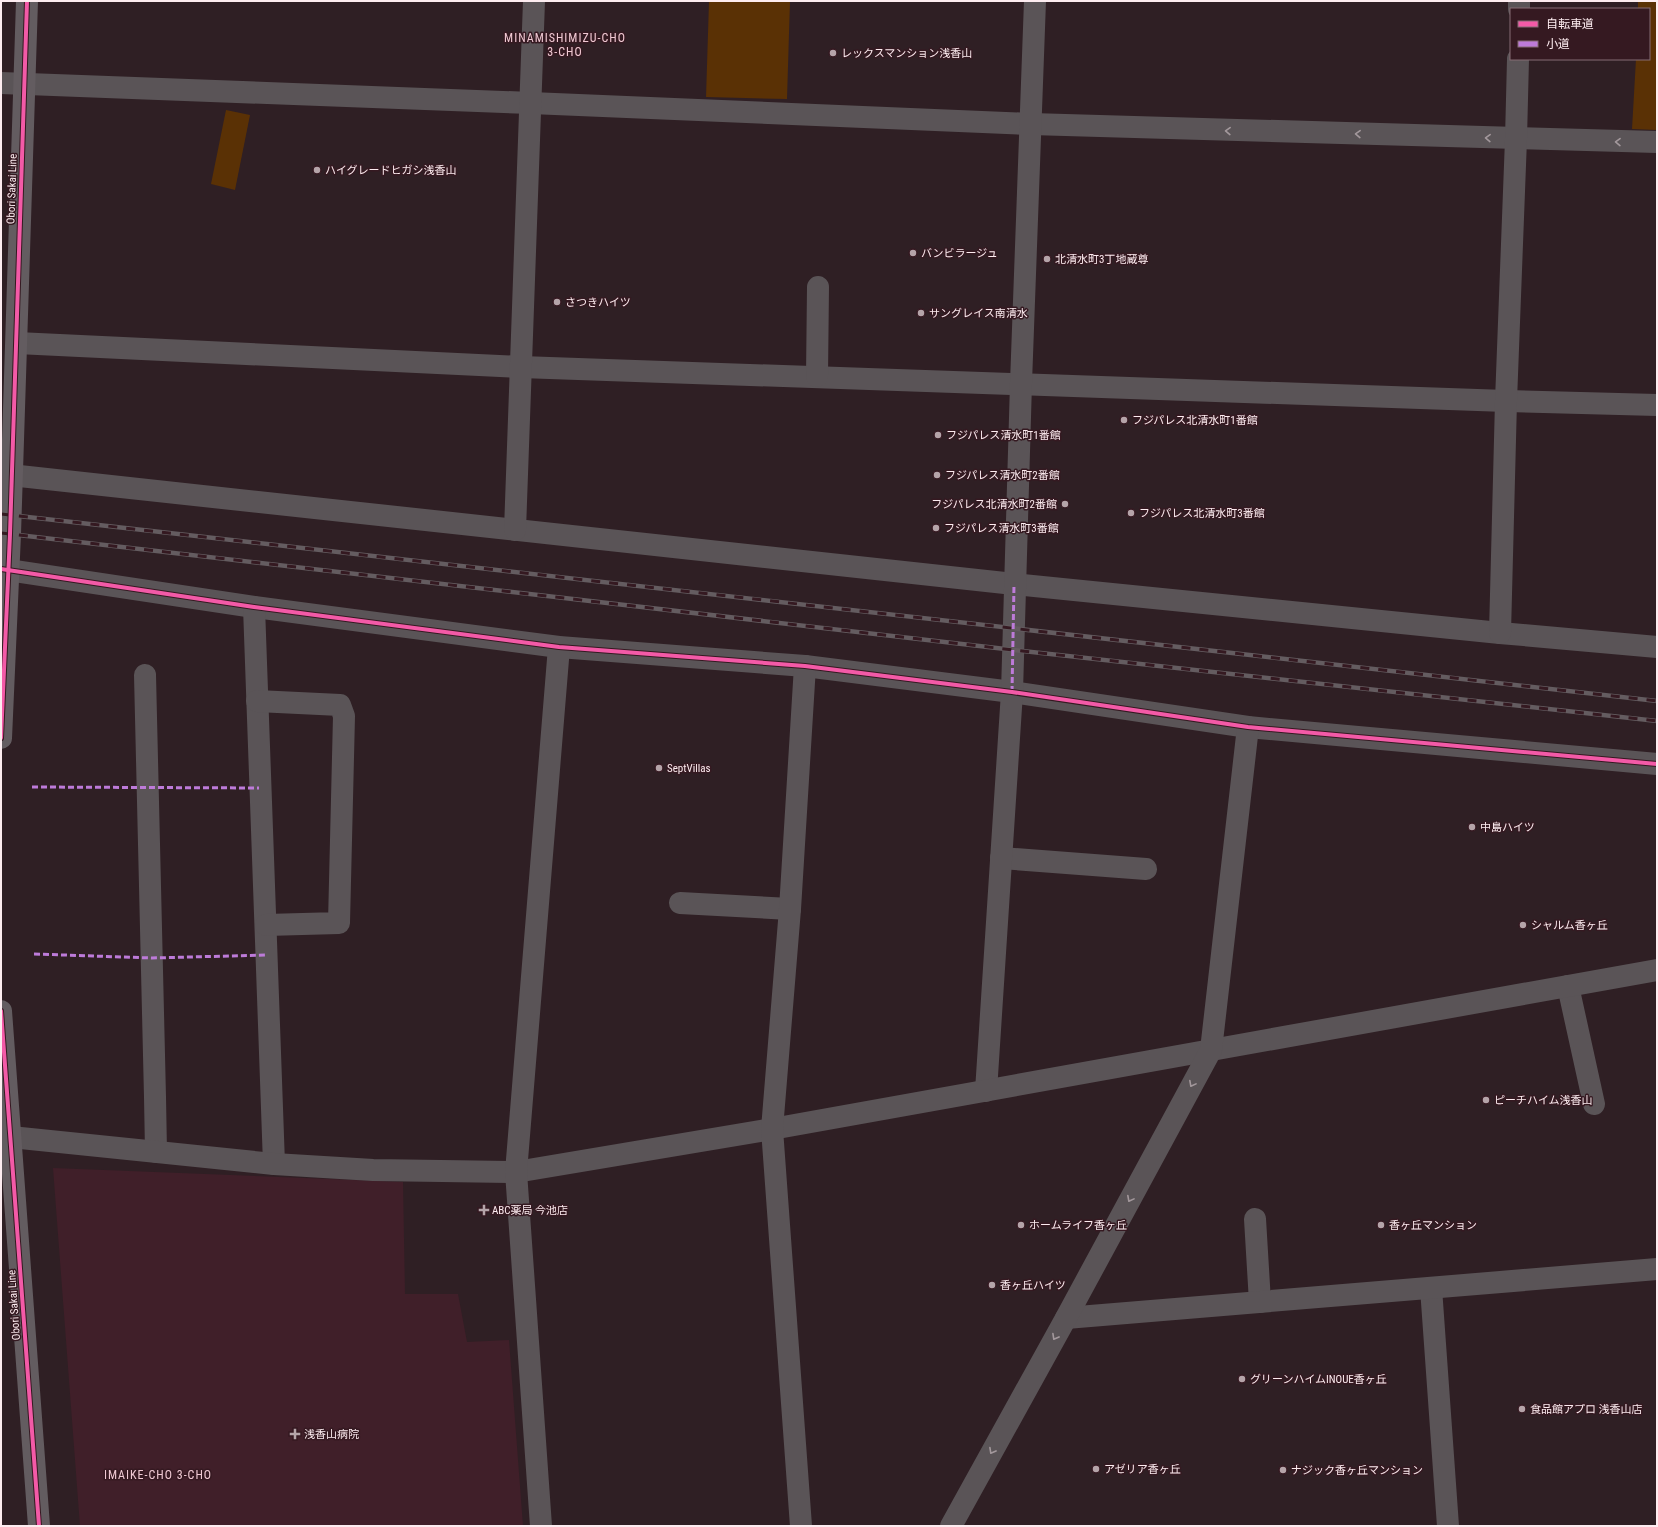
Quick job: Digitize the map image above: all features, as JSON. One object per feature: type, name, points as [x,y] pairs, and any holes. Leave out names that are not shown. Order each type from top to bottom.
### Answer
[{"type":"main road","name":"Obori Sakai Line","points":[[1,736],[7,475],[17,343],[27,1]]},
{"type":"main road","name":"Obori Sakai Line","points":[[1,1010],[6,1137],[39,1526]]},
{"type":"street","points":[[515,530],[534,1]]},
{"type":"street","points":[[986,1091],[1012,692],[1014,584],[1035,1]]},
{"type":"street","points":[[1500,633],[1506,401],[1518,60]]},
{"type":"street","points":[[1,83],[1031,124],[1657,142]]},
{"type":"street","points":[[817,376],[818,287]]},
{"type":"street","points":[[17,343],[521,367],[1657,405]]},
{"type":"street","points":[[7,475],[1014,584],[1500,633],[1657,647]]},
{"type":"street","points":[[5,569],[254,608],[559,647],[805,666],[1012,692],[1248,727],[1657,764]]},
{"type":"street","points":[[254,608],[256,701],[266,925],[274,1164]]},
{"type":"street","points":[[541,1526],[516,1172],[559,647]]},
{"type":"street","points":[[801,1526],[772,1129],[790,910],[805,666]]},
{"type":"street","points":[[144,675],[156,1097],[156,1152]]},
{"type":"street","points":[[256,701],[340,705],[344,716],[339,923],[266,925]]},
{"type":"street","points":[[951,1526],[1066,1318],[1211,1050],[1248,727]]},
{"type":"street","points":[[1001,858],[1146,869]]},
{"type":"street","points":[[680,903],[790,910]]},
{"type":"street","points":[[6,1137],[274,1164],[373,1170],[516,1172],[772,1129],[1657,970]]},
{"type":"street","points":[[1568,986],[1594,1104]]},
{"type":"street","points":[[1255,1219],[1260,1302]]},
{"type":"street","points":[[1066,1318],[1657,1269]]},
{"type":"street","points":[[1431,1288],[1448,1526]]},
{"type":"shaded area","points":[[709,1],[790,1],[787,99],[706,97]]},
{"type":"shaded area","points":[[1638,1],[1657,1],[1657,130],[1632,129],[1636,60],[1650,60],[1650,8],[1638,8]]},
{"type":"shaded area","points":[[226,110],[250,115],[235,190],[211,184]]},
{"type":"shaded area","name":"浅香山病院","points":[[53,1168],[403,1182],[405,1294],[458,1294],[467,1342],[509,1340],[523,1526],[80,1526]]},
{"type":"railway","points":[[1,514],[1657,701]]},
{"type":"railway","points":[[1,533],[1014,650],[1657,721]]},
{"type":"marked path","points":[[1012,692],[1014,584]]},
{"type":"marked path","points":[[32,787],[259,788]]},
{"type":"marked path","points":[[34,954],[152,958],[267,955]]},
{"type":"cycle path","points":[[1,738],[10,534],[27,1]]},
{"type":"cycle path","points":[[1,569],[254,607],[559,647],[805,666],[1012,692],[1248,727],[1657,764]]},
{"type":"cycle path","points":[[1,1011],[39,1526]]},
{"type":"place","name":"レックスマンション浅香山","points":[[833,53]]},
{"type":"place","name":"ハイグレードヒガシ浅香山","points":[[317,170]]},
{"type":"place","name":"バンビラージュ","points":[[913,253]]},
{"type":"place","name":"北清水町3丁地蔵尊","points":[[1047,259]]},
{"type":"place","name":"さつきハイツ","points":[[557,302]]},
{"type":"place","name":"サングレイス南清水","points":[[921,313]]},
{"type":"place","name":"フジパレス北清水町1番館","points":[[1124,420]]},
{"type":"place","name":"フジパレス清水町1番館","points":[[938,435]]},
{"type":"place","name":"フジパレス清水町2番館","points":[[937,475]]},
{"type":"place","name":"フジパレス北清水町2番館","points":[[1065,504]]},
{"type":"place","name":"フジパレス北清水町3番館","points":[[1131,513]]},
{"type":"place","name":"フジパレス清水町3番館","points":[[936,528]]},
{"type":"place","name":"SeptVillas","points":[[659,768]]},
{"type":"place","name":"中島ハイツ","points":[[1472,827]]},
{"type":"place","name":"シャルム香ヶ丘","points":[[1523,925]]},
{"type":"place","name":"ピーチハイム浅香山","points":[[1486,1100]]},
{"type":"place","name":"ABC薬局 今池店","points":[[484,1210]]},
{"type":"place","name":"ホームライフ香ヶ丘","points":[[1021,1225]]},
{"type":"place","name":"香ヶ丘マンション","points":[[1381,1225]]},
{"type":"place","name":"香ヶ丘ハイツ","points":[[992,1285]]},
{"type":"place","name":"グリーンハイムINOUE香ヶ丘","points":[[1242,1379]]},
{"type":"place","name":"食品館アプロ 浅香山店","points":[[1522,1409]]},
{"type":"place","name":"浅香山病院","points":[[295,1434]]},
{"type":"place","name":"アゼリア香ヶ丘","points":[[1096,1469]]},
{"type":"place","name":"ナジック香ヶ丘マンション","points":[[1283,1470]]},
{"type":"district","name":"MINAMISHIMIZU-CHO 3-CHO","points":[[565,45]]},
{"type":"district","name":"IMAIKE-CHO 3-CHO","points":[[158,1475]]}]
